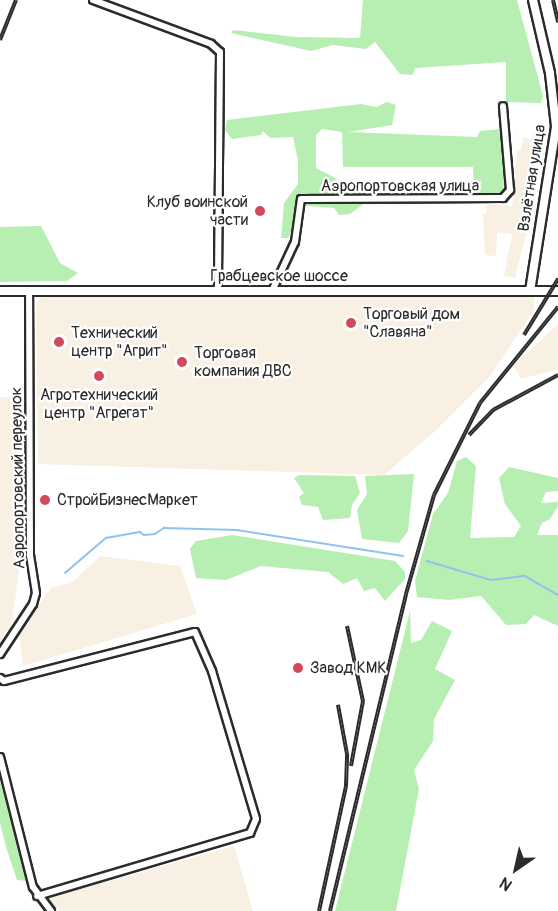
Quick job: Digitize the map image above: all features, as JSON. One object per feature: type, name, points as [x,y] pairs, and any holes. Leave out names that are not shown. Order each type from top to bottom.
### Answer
[{"type":"main road","name":"Взлётная улица","points":[[530,291],[556,126],[550,73],[533,0]]},
{"type":"main road","name":"Грабцевское шоссе","points":[[0,291],[558,291]]},
{"type":"street","points":[[93,0],[211,44],[220,52],[218,291]]},
{"type":"street","name":"Аэропортовская улица","points":[[272,291],[295,242],[301,199],[503,198],[510,190],[503,106]]},
{"type":"street","name":"Аэропортовский переулок","points":[[0,654],[33,604],[36,593],[30,556],[29,291]]},
{"type":"street","points":[[0,678],[4,681],[195,632],[212,671],[256,819],[250,833],[37,896]]},
{"type":"street","points":[[0,758],[37,896],[51,911]]},
{"type":"shaded area","points":[[536,128],[544,135],[539,158],[532,158],[531,163],[536,170],[527,230],[515,278],[504,276],[512,234],[497,232],[496,256],[485,255],[483,214],[486,214],[487,204],[512,206],[517,150],[521,150],[523,137],[531,139]]},
{"type":"shaded area","points":[[534,296],[534,310],[490,376],[433,433],[384,475],[38,464],[36,305],[41,297]]},
{"type":"shaded area","points":[[558,324],[558,369],[521,379],[514,365]]},
{"type":"shaded area","points":[[0,397],[18,397],[19,571],[11,630],[5,631],[0,646]]},
{"type":"shaded area","points":[[101,556],[180,566],[197,614],[23,666],[19,633],[52,587],[71,583]]},
{"type":"shaded area","points":[[234,846],[253,911],[60,911],[44,899]]},
{"type":"green space","points":[[363,0],[517,0],[543,96],[541,103],[506,102],[506,62],[415,68],[413,75],[400,74],[375,42],[366,49],[333,45],[311,51],[231,33],[233,30],[296,37],[360,38]]},
{"type":"green space","points":[[387,102],[396,105],[392,125],[348,132],[477,137],[480,131],[501,129],[506,158],[503,193],[474,196],[473,167],[343,167],[342,132],[322,129],[316,135],[316,168],[335,178],[342,191],[374,190],[378,193],[350,214],[339,215],[334,208],[295,205],[295,226],[288,238],[281,238],[284,203],[298,184],[298,161],[293,137],[270,138],[263,131],[261,135],[232,139],[225,130],[227,120],[361,104],[376,107]]},
{"type":"green space","points":[[41,226],[60,263],[78,273],[67,281],[0,282],[0,227]]},
{"type":"green space","points":[[466,457],[476,466],[470,538],[514,537],[521,526],[505,504],[499,478],[509,467],[558,478],[558,491],[546,492],[541,503],[558,502],[558,506],[550,519],[542,523],[537,535],[558,535],[558,626],[534,615],[526,624],[506,625],[481,596],[449,600],[417,597],[415,581],[433,514],[448,493],[457,461]]},
{"type":"green space","points":[[414,474],[408,531],[399,543],[362,539],[357,510],[367,494],[365,476]]},
{"type":"green space","points":[[299,475],[355,476],[360,493],[352,505],[350,518],[323,520],[318,507],[302,505],[299,497],[304,493],[294,478]]},
{"type":"green space","points":[[232,535],[395,561],[405,572],[405,579],[385,601],[375,588],[364,591],[357,578],[343,584],[328,572],[261,566],[226,580],[196,578],[190,549],[196,541]]},
{"type":"green space","points":[[410,611],[411,643],[421,640],[432,621],[452,631],[435,669],[455,680],[434,719],[433,741],[414,770],[419,789],[396,911],[335,911]]},
{"type":"green space","points":[[0,780],[26,881],[17,880],[6,847],[0,823]]},
{"type":"waterway","points":[[65,573],[106,538],[140,532],[144,535],[155,534],[164,528],[237,530],[403,556]]},
{"type":"waterway","points":[[427,561],[491,580],[525,576],[558,595]]},
{"type":"railway","points":[[0,40],[16,0]]},
{"type":"railway","points":[[553,0],[558,22]]},
{"type":"railway","points":[[524,335],[558,279]]},
{"type":"railway","points":[[330,911],[406,594],[434,495],[480,403],[558,307]]},
{"type":"railway","points":[[469,435],[493,410],[558,375]]},
{"type":"railway","points":[[347,626],[363,701],[351,766]]},
{"type":"railway","points":[[319,911],[346,786],[347,754],[338,705]]},
{"type":"place","name":"Клуб воинской части","points":[[260,211]]},
{"type":"place","name":"Торговый дом \"Славяна\"","points":[[351,323]]},
{"type":"place","name":"Технический центр \"Агрит\"","points":[[59,342]]},
{"type":"place","name":"Торговая компания ДВС","points":[[182,362]]},
{"type":"place","name":"Агротехнический центр \"Агрегат\"","points":[[99,376]]},
{"type":"place","name":"СтройБизнесМаркет","points":[[45,500]]},
{"type":"place","name":"Завод КМК","points":[[298,668]]}]
